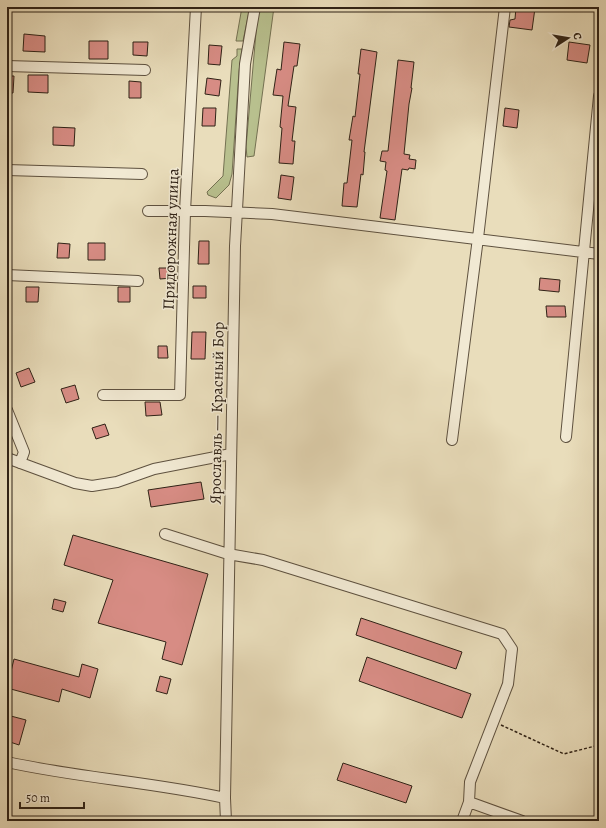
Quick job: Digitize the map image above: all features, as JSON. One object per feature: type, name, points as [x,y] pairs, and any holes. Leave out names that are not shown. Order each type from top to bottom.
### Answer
[{"type":"street","name":"Придорожная улица","points":[[103,395],[180,395],[185,211],[196,7]]},
{"type":"street","name":"Ярославль — Красный Бор","points":[[226,821],[228,554],[236,212],[245,64],[255,7]]},
{"type":"street","points":[[452,440],[478,238],[505,7]]},
{"type":"street","points":[[7,66],[145,70]]},
{"type":"street","points":[[566,437],[599,96]]},
{"type":"street","points":[[7,170],[142,174]]},
{"type":"street","points":[[148,211],[236,212],[280,215],[585,251],[599,254]]},
{"type":"street","points":[[7,275],[138,281]]},
{"type":"street","points":[[7,410],[24,452],[20,463]]},
{"type":"street","points":[[7,458],[75,483],[92,486],[117,482],[154,469],[231,454]]},
{"type":"street","points":[[165,534],[228,554],[263,560],[502,634],[512,649],[508,684],[470,782],[469,802],[462,821]]},
{"type":"street","points":[[7,762],[41,770],[136,784],[184,789],[225,798]]},
{"type":"street","points":[[469,802],[522,821]]},
{"type":"path","points":[[493,722],[564,754],[599,745]]},
{"type":"green space","points":[[242,7],[250,7],[243,41],[236,41]]},
{"type":"green space","points":[[259,7],[274,7],[254,156],[247,157],[246,147]]},
{"type":"green space","points":[[237,49],[242,49],[239,71],[232,174],[229,185],[216,198],[208,195],[207,192],[223,176],[232,60],[237,56]]},
{"type":"building","points":[[516,7],[535,8],[532,30],[509,27],[510,20],[515,19]]},
{"type":"building","points":[[24,34],[45,36],[45,52],[23,51]]},
{"type":"building","points":[[89,41],[108,41],[108,59],[89,59]]},
{"type":"building","points":[[133,42],[148,42],[147,56],[133,55]]},
{"type":"building","points":[[284,42],[300,44],[297,66],[294,66],[288,106],[296,107],[292,141],[295,141],[293,164],[279,163],[283,96],[273,95],[277,69],[281,70]]},
{"type":"building","points":[[569,42],[590,45],[587,63],[567,60]]},
{"type":"building","points":[[209,45],[222,46],[220,65],[208,64]]},
{"type":"building","points":[[361,49],[377,52],[364,152],[363,175],[361,174],[357,207],[342,206],[344,183],[347,183],[352,140],[349,140],[353,116],[355,117],[360,74],[358,74]]},
{"type":"building","points":[[398,60],[414,62],[404,154],[410,155],[409,159],[416,160],[415,169],[402,169],[395,220],[380,218],[387,171],[385,170],[386,162],[380,161],[382,151],[388,151]]},
{"type":"building","points":[[28,75],[48,75],[48,93],[28,92]]},
{"type":"building","points":[[7,76],[14,76],[13,93],[7,93]]},
{"type":"building","points":[[207,78],[221,80],[219,96],[205,94]]},
{"type":"building","points":[[129,81],[141,82],[141,98],[129,98]]},
{"type":"building","points":[[203,108],[216,108],[215,126],[202,126]]},
{"type":"building","points":[[505,108],[519,110],[517,128],[503,126]]},
{"type":"building","points":[[53,127],[75,128],[74,146],[53,145]]},
{"type":"building","points":[[281,175],[294,177],[291,200],[278,198]]},
{"type":"building","points":[[199,241],[209,241],[209,264],[198,264]]},
{"type":"building","points":[[58,243],[70,244],[69,258],[57,258]]},
{"type":"building","points":[[88,243],[105,243],[105,260],[88,260]]},
{"type":"building","points":[[159,268],[172,268],[172,278],[160,279]]},
{"type":"building","points":[[540,278],[560,280],[559,292],[539,290]]},
{"type":"building","points":[[193,286],[206,286],[206,298],[193,298]]},
{"type":"building","points":[[26,287],[39,287],[38,302],[26,302]]},
{"type":"building","points":[[118,287],[130,287],[130,302],[118,302]]},
{"type":"building","points":[[546,306],[565,306],[566,317],[547,317]]},
{"type":"building","points":[[192,332],[206,332],[205,359],[191,359]]},
{"type":"building","points":[[158,346],[167,346],[168,358],[158,358]]},
{"type":"building","points":[[29,368],[35,382],[21,387],[16,373]]},
{"type":"building","points":[[75,385],[79,399],[66,403],[61,389]]},
{"type":"building","points":[[145,402],[160,402],[162,415],[146,416]]},
{"type":"building","points":[[105,424],[109,435],[96,439],[92,428]]},
{"type":"building","points":[[201,482],[204,499],[151,507],[148,490]]},
{"type":"building","points":[[73,535],[208,574],[182,665],[162,659],[166,642],[98,623],[113,580],[64,565]]},
{"type":"building","points":[[54,599],[66,602],[63,612],[52,609]]},
{"type":"building","points":[[361,618],[462,652],[456,669],[356,635]]},
{"type":"building","points":[[367,657],[471,694],[462,718],[359,681]]},
{"type":"building","points":[[14,659],[79,677],[82,664],[98,669],[90,698],[62,689],[59,702],[7,688]]},
{"type":"building","points":[[160,676],[171,679],[167,694],[156,691]]},
{"type":"building","points":[[7,715],[26,720],[19,745],[7,741]]},
{"type":"building","points":[[343,763],[412,786],[406,803],[337,780]]}]
